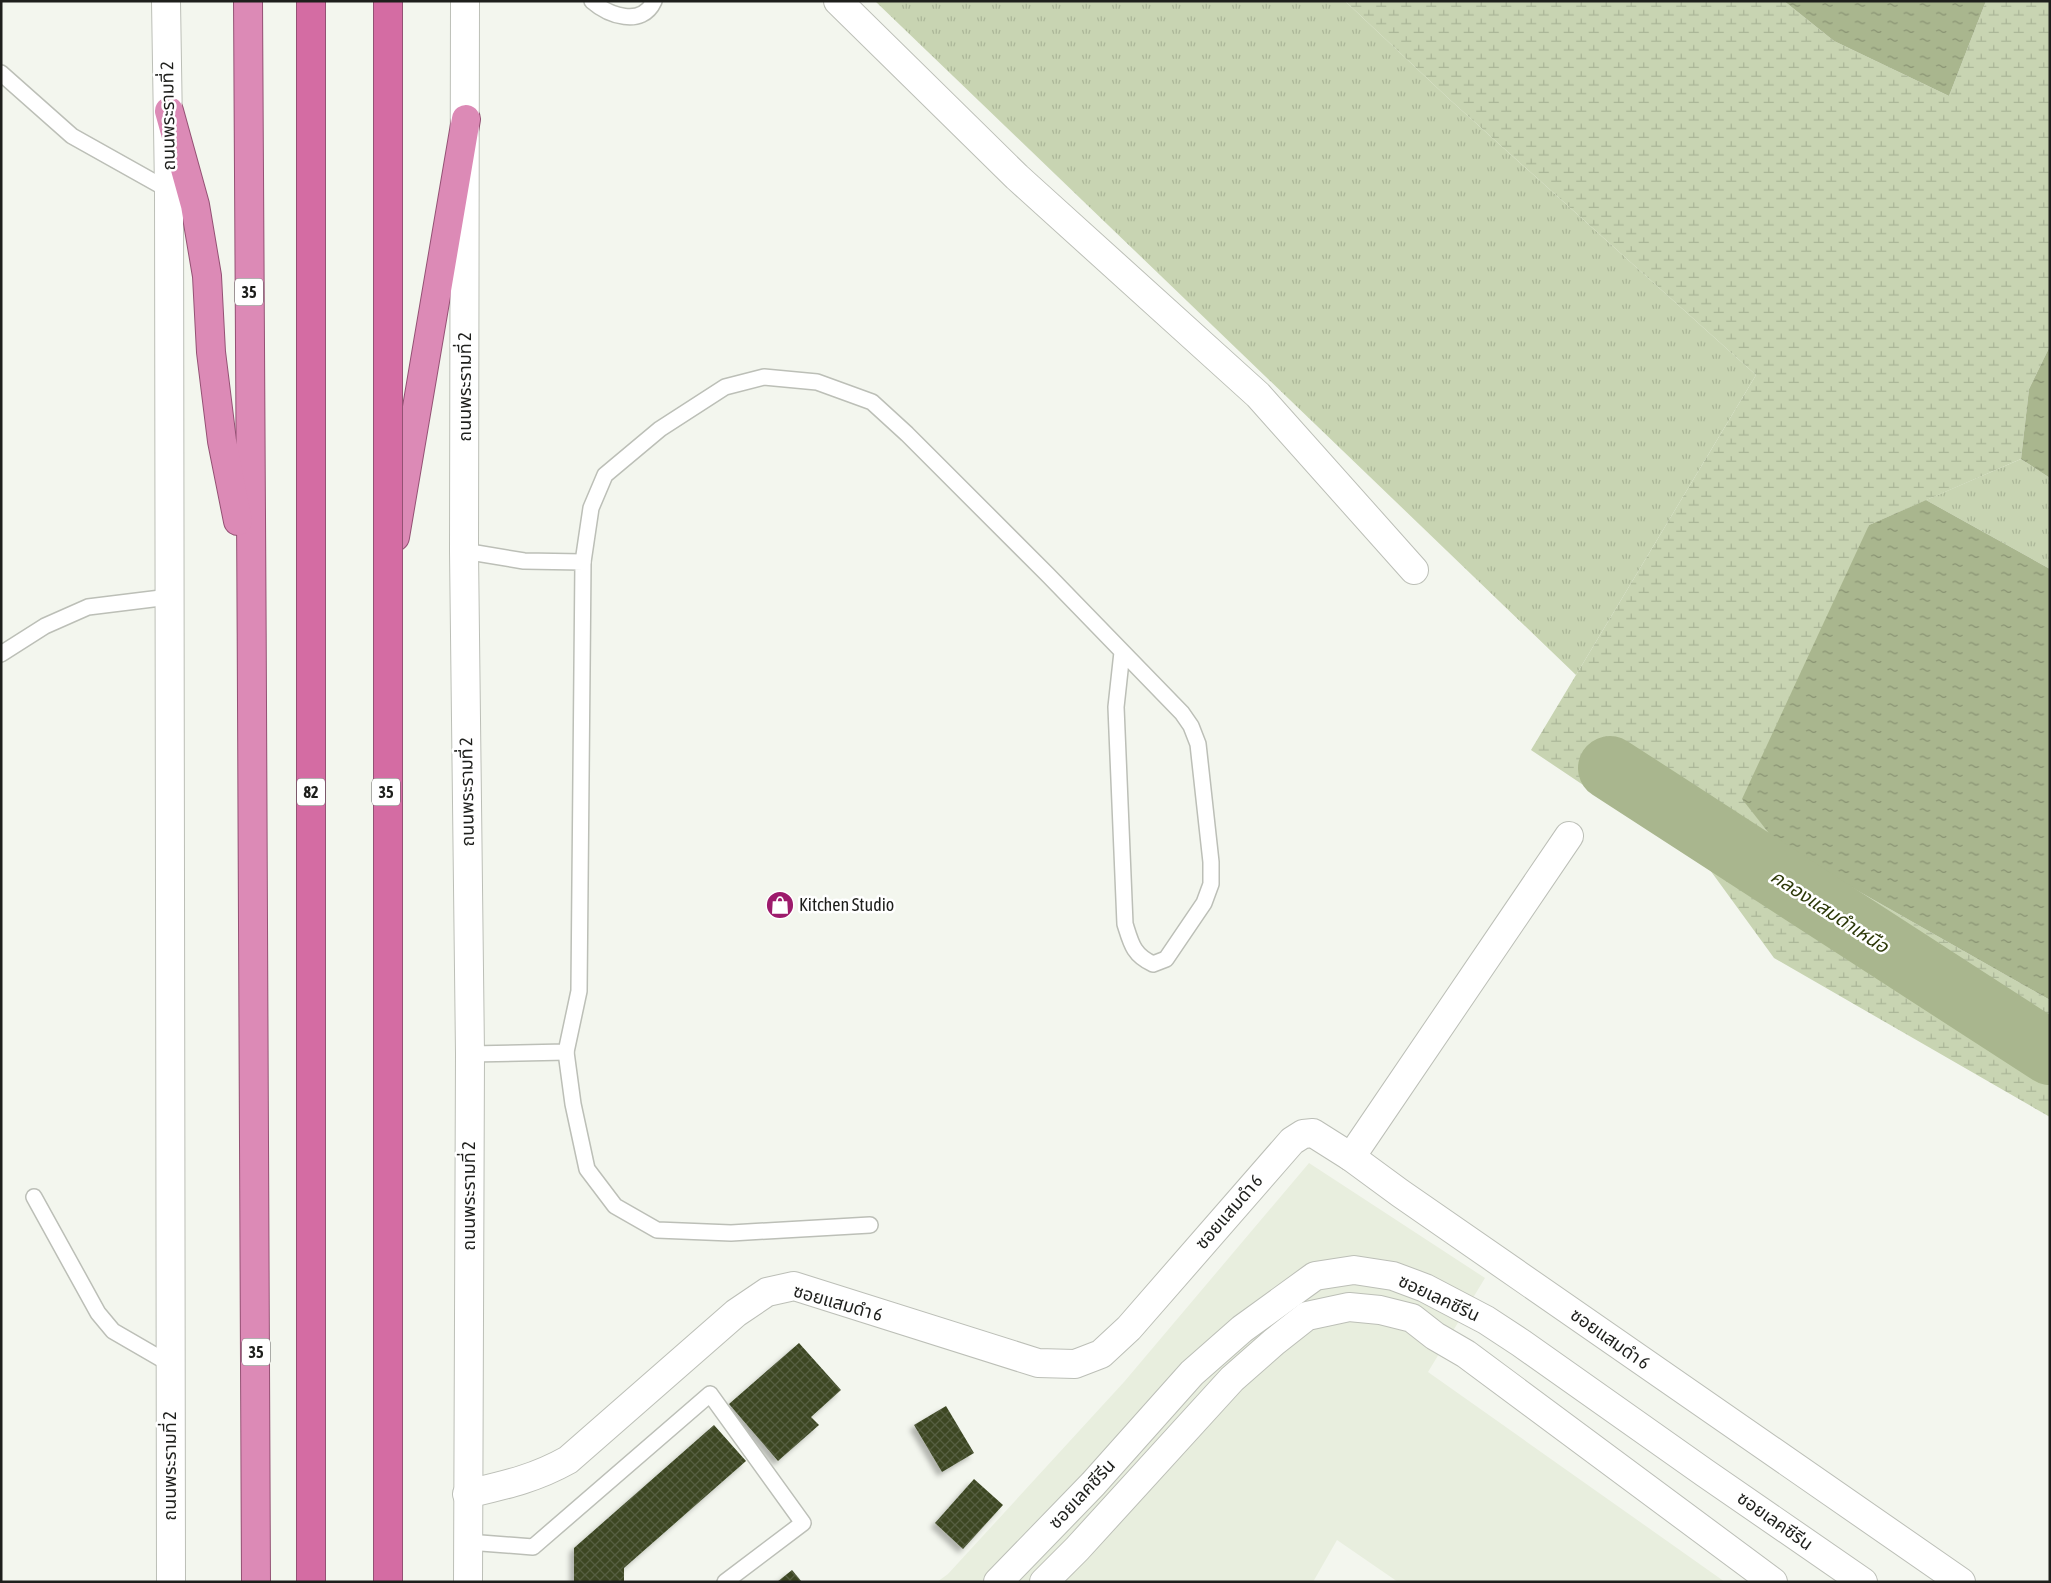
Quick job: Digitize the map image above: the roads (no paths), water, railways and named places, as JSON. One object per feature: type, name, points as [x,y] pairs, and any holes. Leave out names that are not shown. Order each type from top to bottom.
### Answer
[{"type":"highway","name":"35","points":[[248,1],[250,583],[256,1121],[256,1582]]},
{"type":"highway","name":"82","points":[[311,1],[311,1582]]},
{"type":"highway","name":"35","points":[[383,1582],[386,1]]},
{"type":"highway","points":[[386,1],[388,1582]]},
{"type":"highway","points":[[169,111],[195,205],[207,276],[211,352],[222,441],[250,583]]},
{"type":"highway","points":[[386,590],[466,119]]},
{"type":"street","name":"ถนนพระรามที่ 2","points":[[465,1],[464,552],[470,1054],[468,1582]]},
{"type":"street","points":[[838,1],[1017,177],[1258,395],[1414,570]]},
{"type":"street","name":"ถนนพระรามที่ 2","points":[[162,2],[169,111],[170,1582]]},
{"type":"street","points":[[1351,1157],[1570,836]]},
{"type":"street","name":"ซอยแสมดำ 6","points":[[467,1494],[514,1483],[544,1473],[568,1460],[736,1313],[767,1292],[794,1286],[1038,1363],[1075,1364],[1101,1354],[1129,1328],[1292,1141],[1302,1134],[1313,1133],[1351,1157],[1424,1210],[1961,1582]]},
{"type":"street","name":"ซอยเลคซีรีน","points":[[998,1582],[1093,1484],[1192,1374],[1242,1329],[1315,1276],[1354,1270],[1393,1276],[1425,1288],[1486,1320],[1863,1582]]},
{"type":"street","name":"ซอยเลคซีรีน","points":[[1044,1582],[1077,1549],[1232,1380],[1274,1342],[1307,1316],[1349,1307],[1380,1310],[1412,1318],[1435,1336],[1466,1354],[1773,1582]]},
{"type":"street","points":[[1466,1354],[1486,1320]]},
{"type":"lane","points":[[592,1],[603,11],[626,18],[640,15],[651,7],[654,1]]},
{"type":"lane","points":[[1,73],[72,136],[195,205]]},
{"type":"lane","points":[[870,1225],[731,1233],[657,1230],[615,1206],[587,1169],[572,1104],[566,1052],[579,991],[582,562],[591,508],[605,475],[660,428],[725,387],[764,377],[817,382],[872,402],[907,434],[1048,575],[1182,713],[1191,726],[1198,744],[1211,862],[1211,884],[1204,903],[1166,959],[1153,964],[1141,959],[1136,952],[1131,944],[1125,924],[1116,707],[1122,652]]},
{"type":"lane","points":[[464,552],[524,561],[582,562]]},
{"type":"lane","points":[[1,654],[46,626],[88,607],[169,597]]},
{"type":"lane","points":[[470,1054],[566,1052]]},
{"type":"lane","points":[[34,1197],[98,1313],[113,1331],[170,1364]]},
{"type":"lane","points":[[468,1542],[533,1547],[710,1394],[803,1523],[725,1582]]},
{"type":"water","points":[[1784,1],[1986,1],[1949,96],[1834,41]]},
{"type":"water","points":[[2050,346],[2050,478],[2021,459],[2029,389]]},
{"type":"water","points":[[1926,500],[2050,569],[2050,1000],[1779,846],[1742,799],[1869,525]]},
{"type":"waterway","name":"คลองแสมดำเหนือ","points":[[1610,768],[2050,1053]]},
{"type":"place","name":"Kitchen Studio","points":[[780,905]]}]
